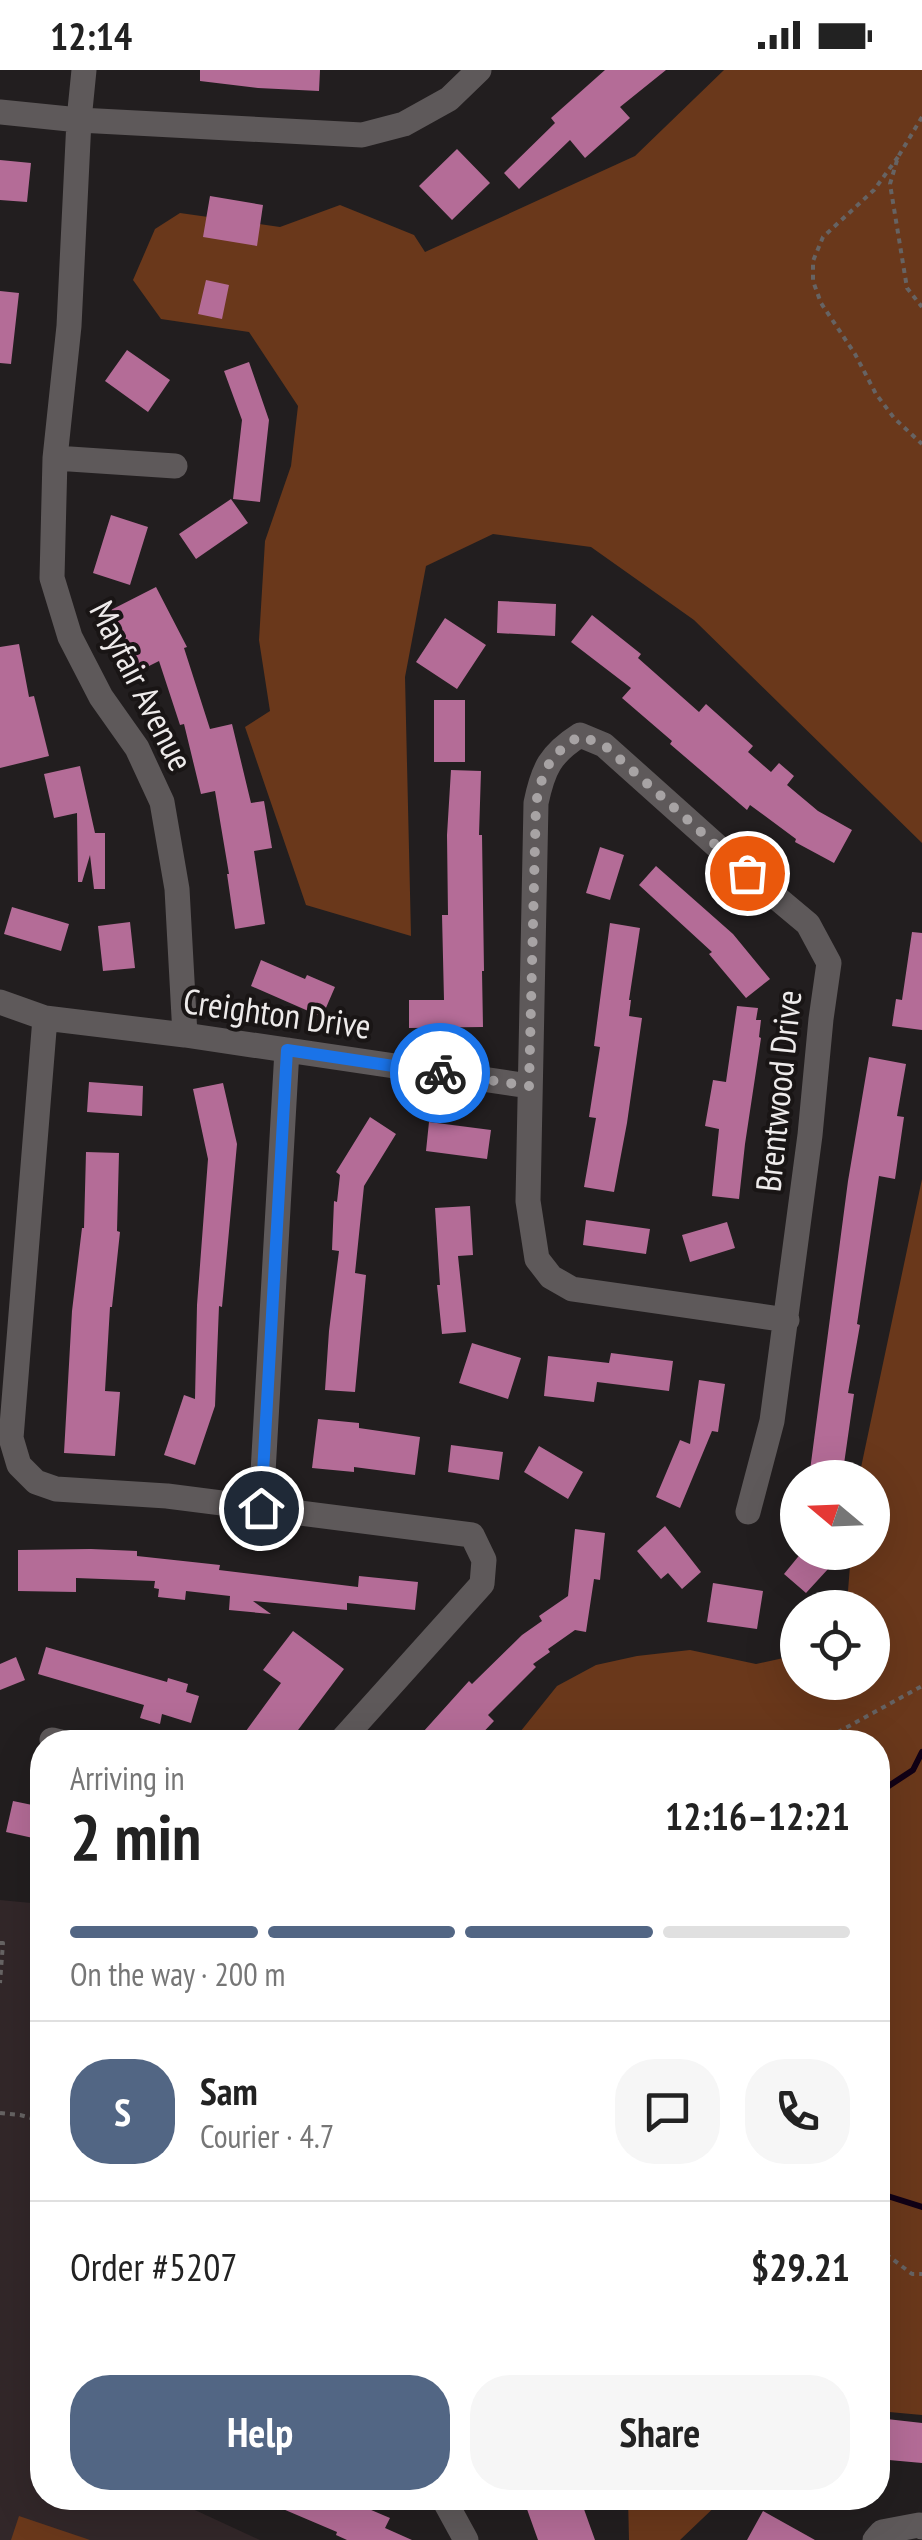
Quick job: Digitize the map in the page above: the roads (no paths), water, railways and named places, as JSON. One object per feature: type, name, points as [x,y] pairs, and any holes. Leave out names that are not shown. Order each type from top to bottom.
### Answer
[{"type":"street","name":"Mayfair Avenue","points":[[84,70],[78,120],[69,326],[55,458],[52,578],[70,637],[101,697],[137,748],[162,802],[177,889],[185,1036]]},
{"type":"street","points":[[0,112],[78,120],[362,134],[404,124],[449,99],[480,70]]},
{"type":"street","points":[[55,458],[176,466]]},
{"type":"street","name":"Brentwood Drive","points":[[529,1086],[536,803],[542,774],[560,748],[580,736],[604,745],[808,924],[829,963],[787,1320],[772,1421],[748,1512]]},
{"type":"street","name":"Creighton Drive","points":[[0,1002],[45,1018],[529,1086]]},
{"type":"street","points":[[45,1018],[10,1438],[19,1465],[36,1482],[56,1489],[166,1496],[472,1536],[484,1560],[482,1584],[351,1730]]},
{"type":"street","points":[[261,1508],[287,1050]]},
{"type":"street","points":[[529,1086],[528,1201],[538,1259],[552,1277],[572,1289],[787,1320]]},
{"type":"street","points":[[450,2510],[466,2540]]},
{"type":"street","points":[[875,2540],[882,2532],[922,2526]]},
{"type":"waterway","points":[[890,1785],[913,1770],[922,1752]]},
{"type":"waterway","points":[[890,2197],[922,2207]]}]
